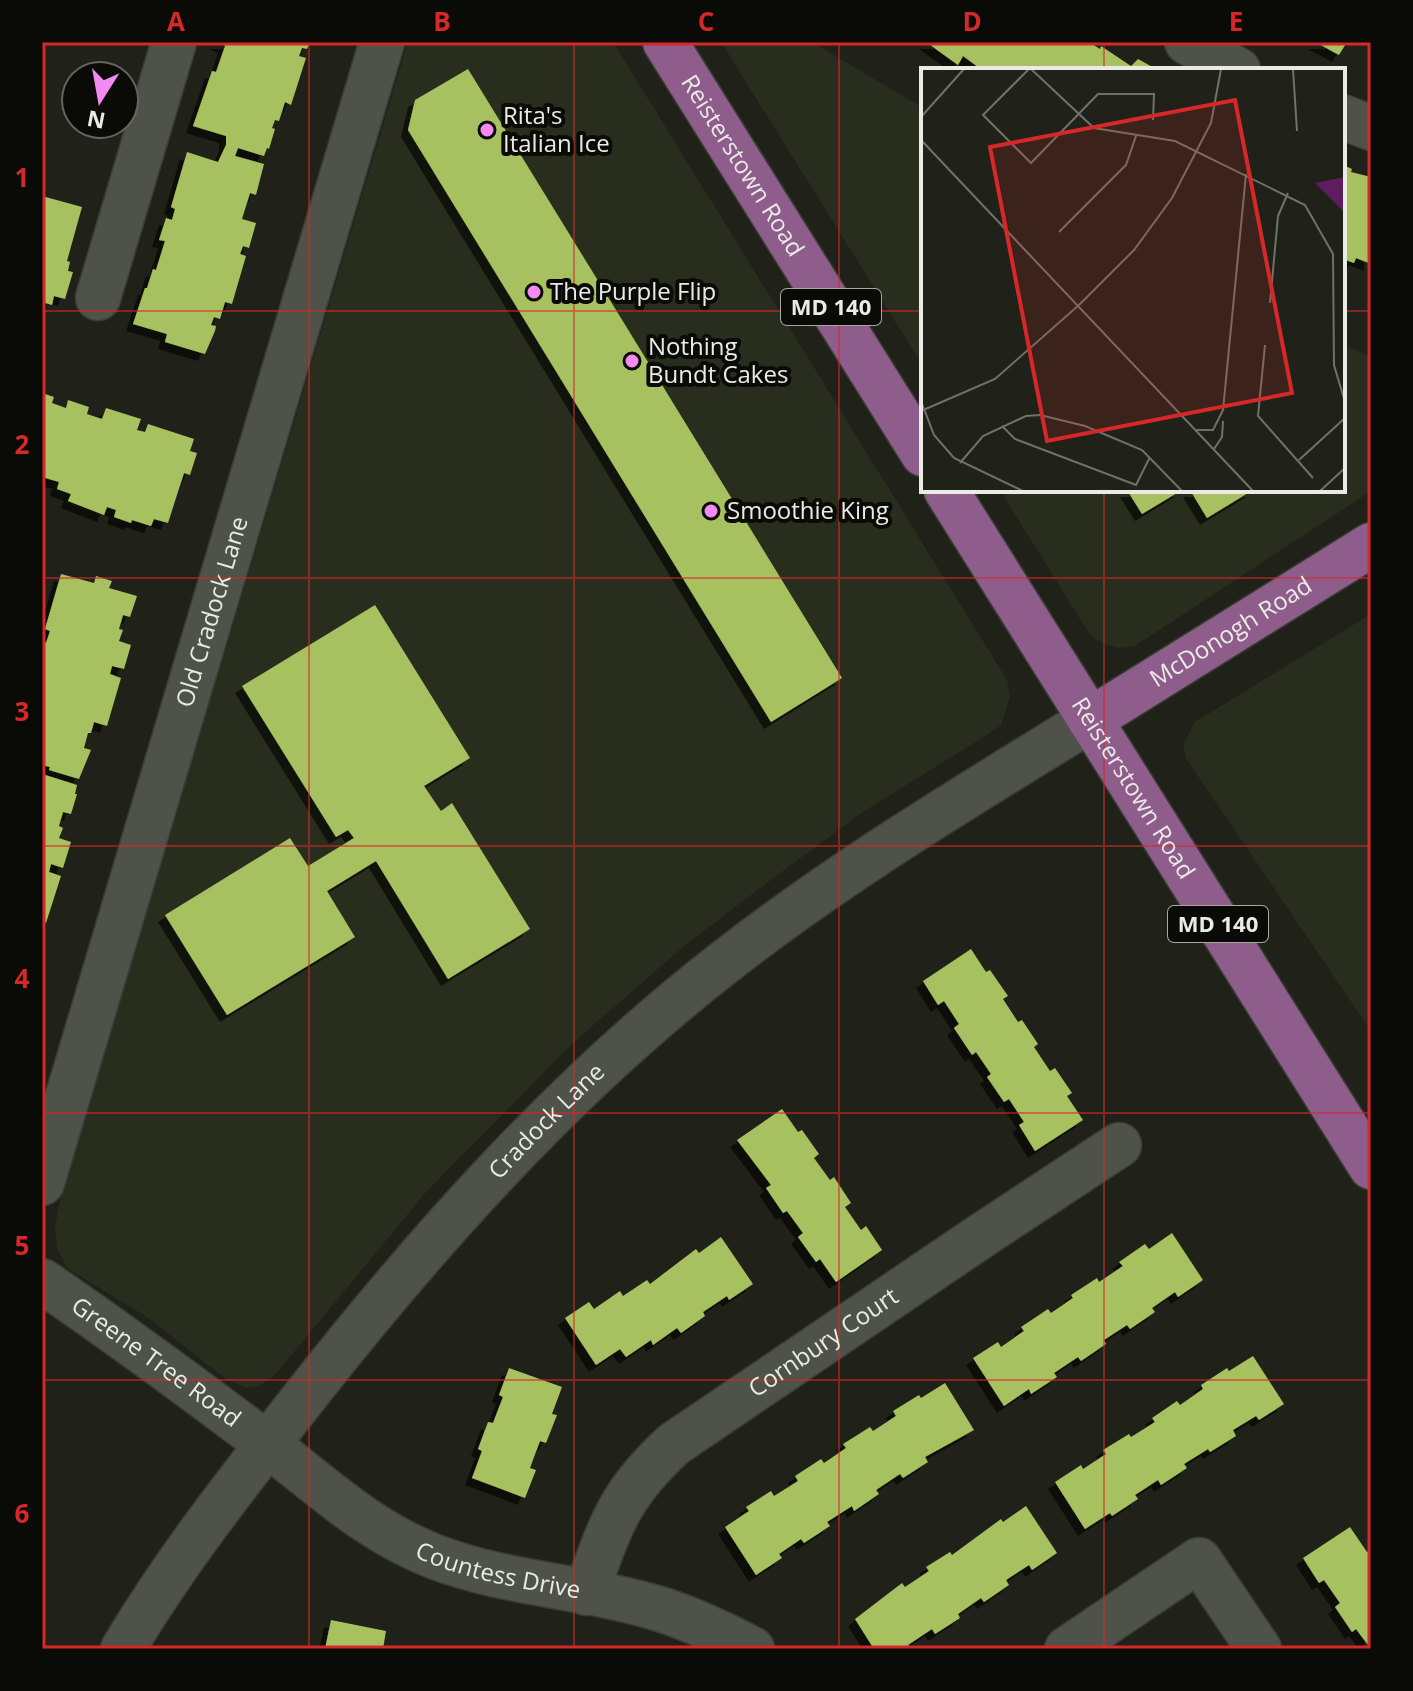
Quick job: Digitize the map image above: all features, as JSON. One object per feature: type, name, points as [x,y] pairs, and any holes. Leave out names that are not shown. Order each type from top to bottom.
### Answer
[{"type":"main road","name":"Reisterstown Road","points":[[665,42],[921,451]]},
{"type":"main road","name":"Reisterstown Road","points":[[947,492],[1371,1167]]},
{"type":"main road","name":"McDonogh Road","points":[[1090,720],[1371,545]]},
{"type":"street","points":[[98,298],[174,42]]},
{"type":"street","name":"Old Cradock Lane","points":[[42,1183],[382,42]]},
{"type":"street","points":[[1345,118],[1371,128]]},
{"type":"street","name":"Cradock Lane","points":[[123,1649],[159,1589],[208,1519],[267,1444],[457,1212],[530,1134],[657,1017],[816,893],[1090,720]]},
{"type":"street","name":"Cornbury Court","points":[[586,1593],[619,1509],[650,1466],[674,1444],[1119,1145]]},
{"type":"street","name":"Greene Tree Road","points":[[42,1281],[133,1343],[267,1444]]},
{"type":"street","name":"Countess Drive","points":[[267,1444],[328,1495],[364,1520],[433,1556],[496,1575],[661,1609],[711,1628],[752,1649]]},
{"type":"street","points":[[1067,1649],[1199,1560],[1259,1649]]},
{"type":"shaded area","points":[[408,42],[613,42],[1007,680],[1010,697],[1001,725],[863,812],[772,879],[684,946],[574,1042],[426,1192],[275,1375],[259,1386],[246,1388],[227,1380],[147,1317],[68,1269],[57,1249],[55,1226]]},
{"type":"shaded area","points":[[721,42],[812,42],[921,107],[921,363]]},
{"type":"shaded area","points":[[1345,346],[1371,357],[1371,491],[1135,646],[1119,648],[1090,635],[1001,492],[1345,492]]},
{"type":"shaded area","points":[[1371,614],[1371,1031],[1187,760],[1183,744],[1195,722]]},
{"type":"building","points":[[216,42],[310,42],[307,49],[302,48],[299,56],[306,58],[291,105],[285,102],[279,121],[275,120],[269,149],[264,156],[238,148],[235,156],[264,164],[256,195],[250,193],[242,219],[256,223],[249,248],[243,246],[240,254],[246,256],[232,304],[225,302],[220,319],[214,317],[211,325],[216,326],[215,331],[205,354],[165,342],[167,334],[133,324],[153,269],[156,270],[165,241],[159,240],[166,218],[172,220],[175,209],[171,207],[187,152],[218,162],[226,145],[226,136],[193,126],[212,71],[216,72],[225,46]]},
{"type":"building","points":[[926,42],[1089,42],[1100,49],[1101,46],[1131,66],[1138,59],[1154,68],[979,68],[963,56],[958,65]]},
{"type":"building","points":[[1315,42],[1347,42],[1339,55]]},
{"type":"building","points":[[468,69],[842,678],[771,722],[408,130],[415,100]]},
{"type":"building","points":[[1345,166],[1352,169],[1351,172],[1371,177],[1371,264],[1356,258],[1354,263],[1345,260]]},
{"type":"building","points":[[42,196],[82,207],[67,261],[70,262],[68,271],[73,272],[65,299],[54,296],[52,305],[42,302]]},
{"type":"building","points":[[42,393],[54,397],[52,403],[66,408],[68,400],[89,407],[87,414],[102,419],[106,408],[141,419],[137,430],[145,432],[148,424],[194,439],[190,451],[197,453],[190,475],[184,473],[168,523],[154,519],[151,526],[132,520],[131,523],[114,517],[116,510],[107,507],[104,515],[68,501],[71,494],[57,489],[59,482],[42,477]]},
{"type":"building","points":[[1128,492],[1179,492],[1142,514]]},
{"type":"building","points":[[1191,492],[1250,492],[1207,518]]},
{"type":"building","points":[[61,574],[94,583],[96,576],[112,581],[109,588],[137,596],[130,617],[123,615],[119,629],[123,630],[119,641],[131,645],[124,669],[112,666],[110,674],[121,678],[107,726],[94,722],[91,733],[88,733],[84,748],[91,750],[79,779],[42,765],[42,641],[46,643],[50,631],[45,629]]},
{"type":"building","points":[[375,605],[470,758],[424,786],[441,811],[452,803],[530,929],[448,979],[376,861],[327,891],[355,937],[227,1015],[165,915],[290,838],[308,866],[354,838],[348,830],[336,837],[242,686]]},
{"type":"building","points":[[42,774],[77,785],[71,814],[63,812],[59,826],[63,828],[59,838],[71,842],[63,868],[51,864],[49,872],[61,876],[46,923],[42,922]]},
{"type":"building","points":[[971,949],[986,972],[990,970],[1008,996],[1003,999],[1038,1044],[1034,1047],[1050,1071],[1055,1068],[1072,1093],[1067,1096],[1083,1120],[1035,1151],[1019,1125],[1024,1122],[1009,1099],[1004,1102],[987,1077],[991,1074],[976,1052],[972,1055],[954,1028],[959,1024],[944,1001],[938,1005],[923,981]]},
{"type":"building","points":[[782,1109],[798,1132],[802,1130],[819,1154],[814,1158],[830,1180],[834,1177],[851,1203],[845,1207],[861,1230],[866,1226],[882,1250],[836,1282],[820,1259],[816,1262],[798,1237],[803,1233],[787,1211],[783,1213],[766,1188],[771,1185],[737,1140]]},
{"type":"building","points":[[1172,1233],[1203,1280],[1178,1297],[1175,1292],[1152,1308],[1155,1312],[1130,1329],[1127,1325],[1081,1361],[1078,1357],[1054,1373],[1057,1377],[1031,1394],[1029,1389],[1004,1406],[973,1358],[998,1342],[1001,1347],[1024,1331],[1021,1327],[1048,1309],[1051,1313],[1097,1278],[1099,1282],[1123,1266],[1119,1262],[1145,1244],[1149,1249]]},
{"type":"building","points":[[721,1237],[753,1284],[703,1312],[705,1316],[681,1333],[677,1328],[653,1345],[651,1340],[626,1357],[620,1349],[596,1365],[565,1318],[589,1302],[594,1309],[620,1291],[623,1296],[647,1280],[650,1284],[696,1249],[699,1253]]},
{"type":"building","points":[[1253,1356],[1284,1404],[1259,1420],[1256,1416],[1233,1430],[1236,1436],[1210,1452],[1208,1449],[1184,1464],[1187,1468],[1161,1485],[1158,1480],[1135,1495],[1138,1499],[1085,1529],[1055,1482],[1081,1465],[1083,1469],[1106,1454],[1103,1450],[1155,1422],[1152,1418],[1177,1401],[1180,1405],[1203,1389],[1201,1385]]},
{"type":"building","points":[[509,1368],[562,1387],[552,1414],[557,1415],[546,1443],[540,1441],[530,1468],[536,1470],[525,1498],[472,1478],[488,1422],[493,1423],[503,1397],[499,1395]]},
{"type":"building","points":[[945,1383],[974,1430],[925,1457],[928,1462],[903,1478],[900,1474],[876,1490],[879,1494],[854,1511],[852,1506],[827,1522],[830,1526],[804,1543],[801,1539],[779,1554],[782,1558],[756,1575],[725,1527],[749,1511],[746,1507],[771,1491],[774,1496],[798,1481],[795,1476],[821,1459],[824,1463],[846,1448],[843,1444],[870,1427],[873,1431],[896,1416],[893,1411]]},
{"type":"building","points":[[1026,1506],[1057,1553],[1032,1570],[1029,1565],[1006,1580],[1009,1585],[984,1602],[981,1598],[958,1614],[960,1618],[935,1634],[932,1629],[908,1645],[911,1649],[874,1649],[855,1619],[902,1583],[905,1587],[929,1571],[926,1567],[950,1552],[952,1555],[1001,1519],[1003,1522]]},
{"type":"building","points":[[1350,1527],[1367,1552],[1371,1549],[1371,1649],[1356,1629],[1352,1632],[1335,1607],[1340,1603],[1324,1580],[1319,1583],[1303,1558]]},
{"type":"building","points":[[331,1620],[386,1631],[383,1649],[325,1649]]},
{"type":"place","name":"Rita's Italian Ice","points":[[487,130]]},
{"type":"place","name":"The Purple Flip","points":[[534,292]]},
{"type":"place","name":"Nothing Bundt Cakes","points":[[632,361]]},
{"type":"place","name":"Smoothie King","points":[[711,511]]}]
